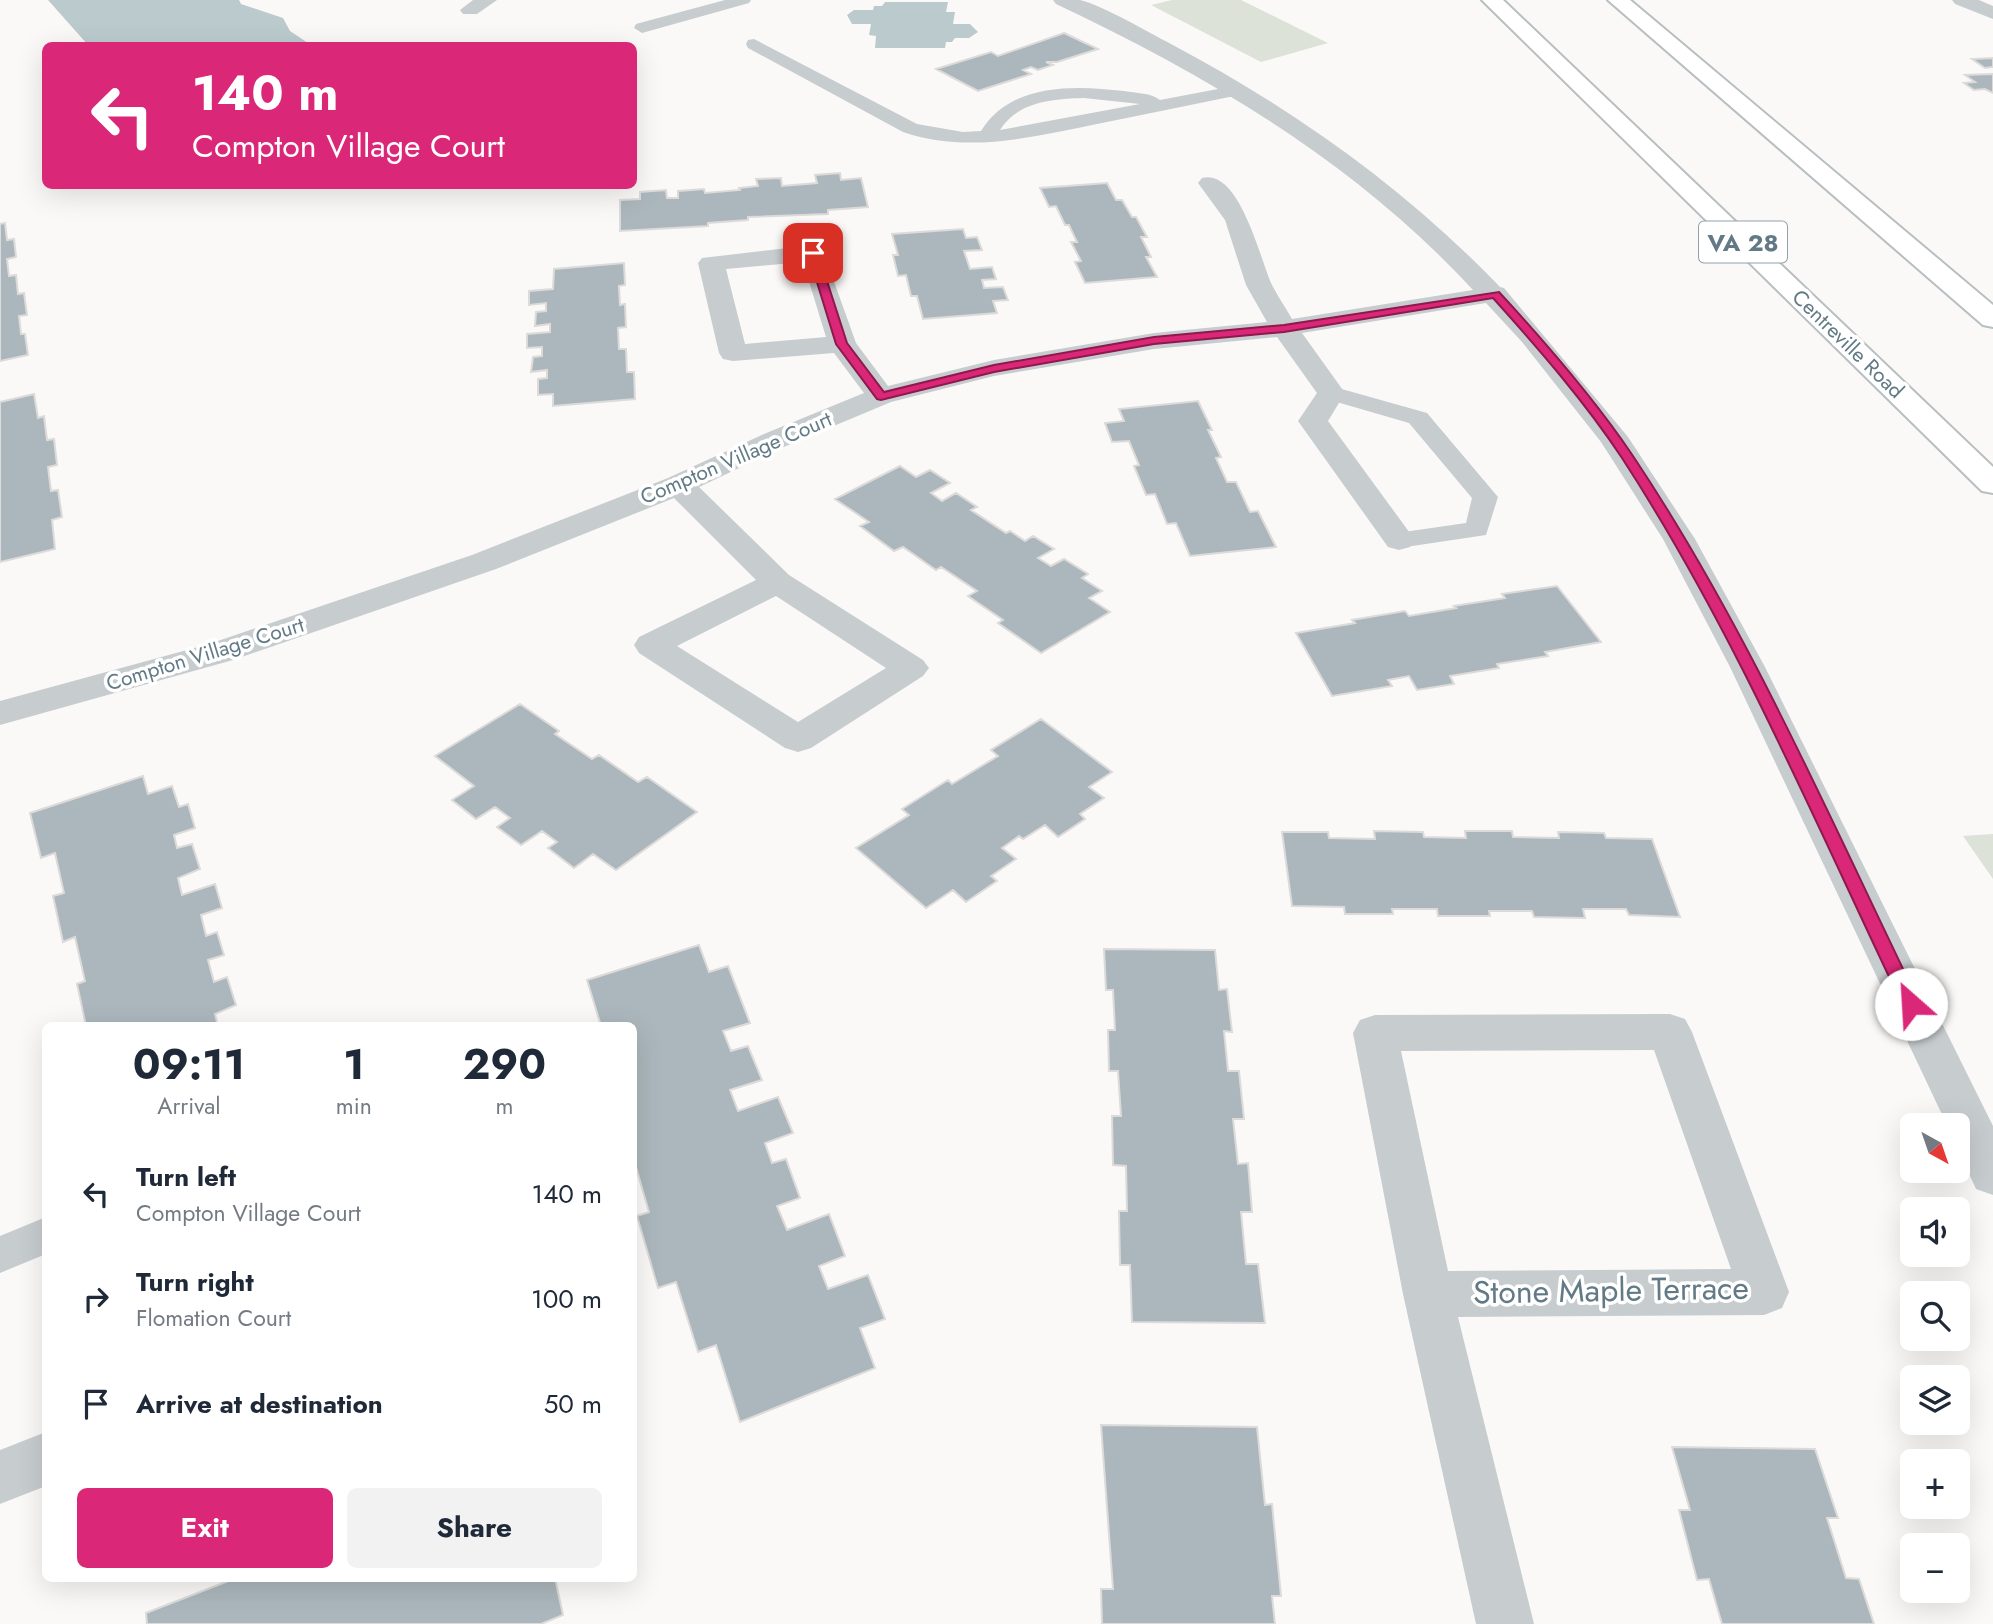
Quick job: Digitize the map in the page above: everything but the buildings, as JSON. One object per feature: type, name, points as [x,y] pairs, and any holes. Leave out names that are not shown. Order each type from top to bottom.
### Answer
[{"type":"highway","name":"Centreville Road","points":[[1492,0],[1993,484]]},
{"type":"highway","points":[[1618,0],[1993,318]]},
{"type":"street","points":[[1063,0],[1138,34],[1239,90],[1300,128],[1376,186],[1495,294],[1539,342],[1627,456],[1724,617],[1993,1174]]},
{"type":"street","points":[[1962,0],[1993,13]]},
{"type":"street","points":[[1210,183],[1237,220],[1259,285],[1284,328],[1331,393],[1313,421],[1399,540]]},
{"type":"street","points":[[842,344],[733,353],[710,263],[813,253],[842,344],[881,396]]},
{"type":"street","name":"Compton Village Court","points":[[0,713],[221,652],[484,562],[679,485],[775,440],[881,396],[994,368],[1154,341],[1284,328],[1495,294]]},
{"type":"street","points":[[679,485],[777,582],[911,668],[798,739],[651,645],[777,582]]},
{"type":"street","name":"Stone Maple Terrace","points":[[1428,1294],[1763,1292],[1670,1032],[1375,1033],[1428,1294],[1504,1624]]},
{"type":"street","points":[[0,1477],[42,1461]]},
{"type":"lane","points":[[642,28],[743,0]]},
{"type":"lane","points":[[754,44],[910,128],[942,138],[986,138],[1239,90]]},
{"type":"lane","points":[[986,138],[990,127],[1011,108],[1053,95],[1098,92],[1176,104]]},
{"type":"lane","points":[[1331,393],[1418,418],[1485,497],[1477,528],[1399,540]]},
{"type":"lane","points":[[0,1255],[42,1237]]},
{"type":"shaded area","points":[[48,0],[239,0],[241,4],[283,18],[290,31],[306,42],[85,42]]},
{"type":"shaded area","points":[[1172,0],[1241,0],[1328,43],[1261,62],[1151,5]]},
{"type":"shaded area","points":[[885,2],[948,2],[946,12],[955,12],[953,24],[970,24],[978,32],[969,38],[955,38],[952,42],[946,42],[945,48],[875,48],[876,36],[869,35],[871,24],[852,24],[847,15],[854,10],[873,10],[874,6],[882,6]]},
{"type":"shaded area","points":[[1993,834],[1993,879],[1963,836]]},
{"type":"route","points":[[813,253],[842,344],[881,396],[994,368],[1154,341],[1284,328],[1495,294],[1539,342],[1627,456],[1724,617],[1911,1004]]}]
